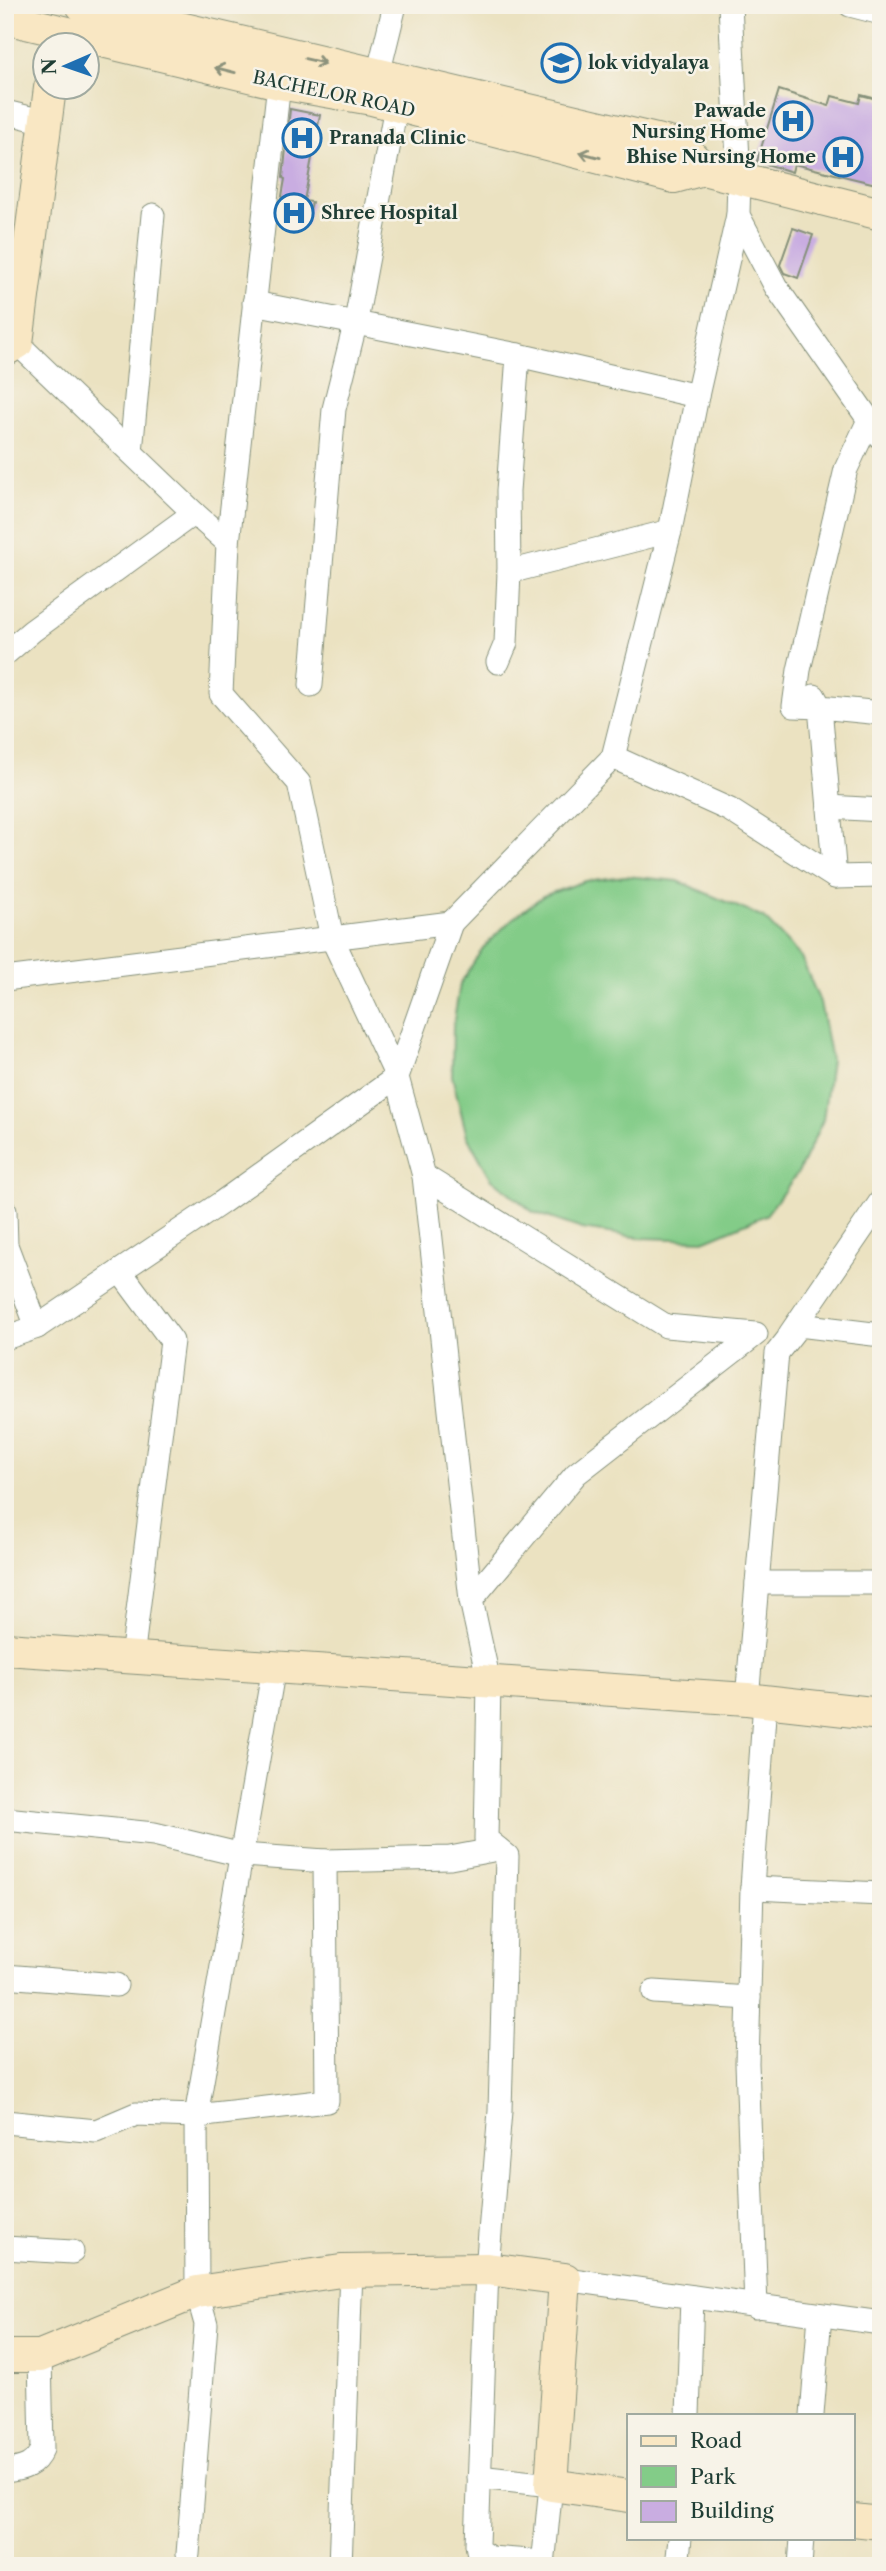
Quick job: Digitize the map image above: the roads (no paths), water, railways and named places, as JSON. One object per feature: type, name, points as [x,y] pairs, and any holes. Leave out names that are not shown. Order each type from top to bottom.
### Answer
[{"type":"street","name":"BACHELOR ROAD","points":[[82,5],[382,94]]},
{"type":"street","points":[[311,685],[334,409],[356,321],[382,94],[396,5]]},
{"type":"street","points":[[5,1338],[37,1327],[221,1203],[397,1077],[451,923],[613,757],[670,531],[738,215],[739,179],[730,5]]},
{"type":"street","points":[[850,5],[881,13]]},
{"type":"street","name":"BACHELOR ROAD","points":[[16,15],[47,32]]},
{"type":"street","name":"BACHELOR ROAD","points":[[102,46],[279,83],[382,94],[682,146],[703,169],[881,214]]},
{"type":"street","points":[[279,83],[228,543],[221,694],[299,783],[332,938],[397,1077],[424,1176],[471,1600],[489,1682],[486,1839],[507,1856],[500,2111],[487,2269],[479,2477],[478,2550],[490,2558],[544,2564],[565,2279]]},
{"type":"street","points":[[48,102],[12,340],[228,543]]},
{"type":"street","points":[[5,112],[46,122]]},
{"type":"street","points":[[131,452],[153,215]]},
{"type":"street","points":[[738,215],[776,287],[875,428],[846,469],[799,670],[794,706],[881,713]]},
{"type":"street","points":[[254,303],[519,355],[698,396]]},
{"type":"street","points":[[498,662],[506,643],[508,491],[519,355]]},
{"type":"street","points":[[5,654],[32,631],[194,513]]},
{"type":"street","points":[[509,572],[670,531]]},
{"type":"street","points":[[820,707],[835,877]]},
{"type":"street","points":[[613,757],[730,810],[835,877],[881,876]]},
{"type":"street","points":[[829,807],[881,810]]},
{"type":"street","points":[[5,979],[451,923]]},
{"type":"street","points":[[424,1176],[666,1326],[756,1335],[576,1474],[471,1600]]},
{"type":"street","points":[[756,2307],[747,2063],[757,1583],[776,1353],[881,1201]]},
{"type":"street","points":[[5,1210],[6,1245],[37,1327]]},
{"type":"street","points":[[120,1271],[172,1341],[132,1658]]},
{"type":"street","points":[[776,1353],[799,1325],[881,1335]]},
{"type":"street","points":[[757,1583],[881,1583]]},
{"type":"street","points":[[5,1649],[756,1700],[881,1714]]},
{"type":"street","points":[[188,2554],[206,2324],[197,2292],[196,2116],[274,1667]]},
{"type":"street","points":[[5,1819],[154,1834],[242,1856],[325,1861],[450,1858],[498,1849]]},
{"type":"street","points":[[5,2122],[96,2131],[136,2114],[196,2116],[327,2101],[325,1861]]},
{"type":"street","points":[[752,1888],[881,1894]]},
{"type":"street","points":[[5,1976],[116,1985]]},
{"type":"street","points":[[654,1992],[749,1998]]},
{"type":"street","points":[[5,2248],[72,2252]]},
{"type":"street","points":[[5,2356],[40,2356],[197,2292],[351,2271],[487,2269],[881,2323]]},
{"type":"street","points":[[340,2566],[351,2271]]},
{"type":"street","points":[[688,2414],[692,2298]]},
{"type":"street","points":[[812,2414],[820,2315]]},
{"type":"street","points":[[5,2471],[28,2467],[37,2460],[42,2449],[40,2356]]},
{"type":"street","points":[[479,2477],[627,2496]]},
{"type":"street","points":[[854,2520],[881,2523]]},
{"type":"street","points":[[677,2566],[680,2540]]},
{"type":"street","points":[[800,2566],[802,2540]]},
{"type":"place","name":"lok vidyalaya","points":[[561,63]]},
{"type":"place","name":"Pawade Nursing Home","points":[[793,121]]},
{"type":"place","name":"Pranada Clinic","points":[[302,138]]},
{"type":"place","name":"Bhise Nursing Home","points":[[843,157]]},
{"type":"place","name":"Shree Hospital","points":[[294,213]]}]
